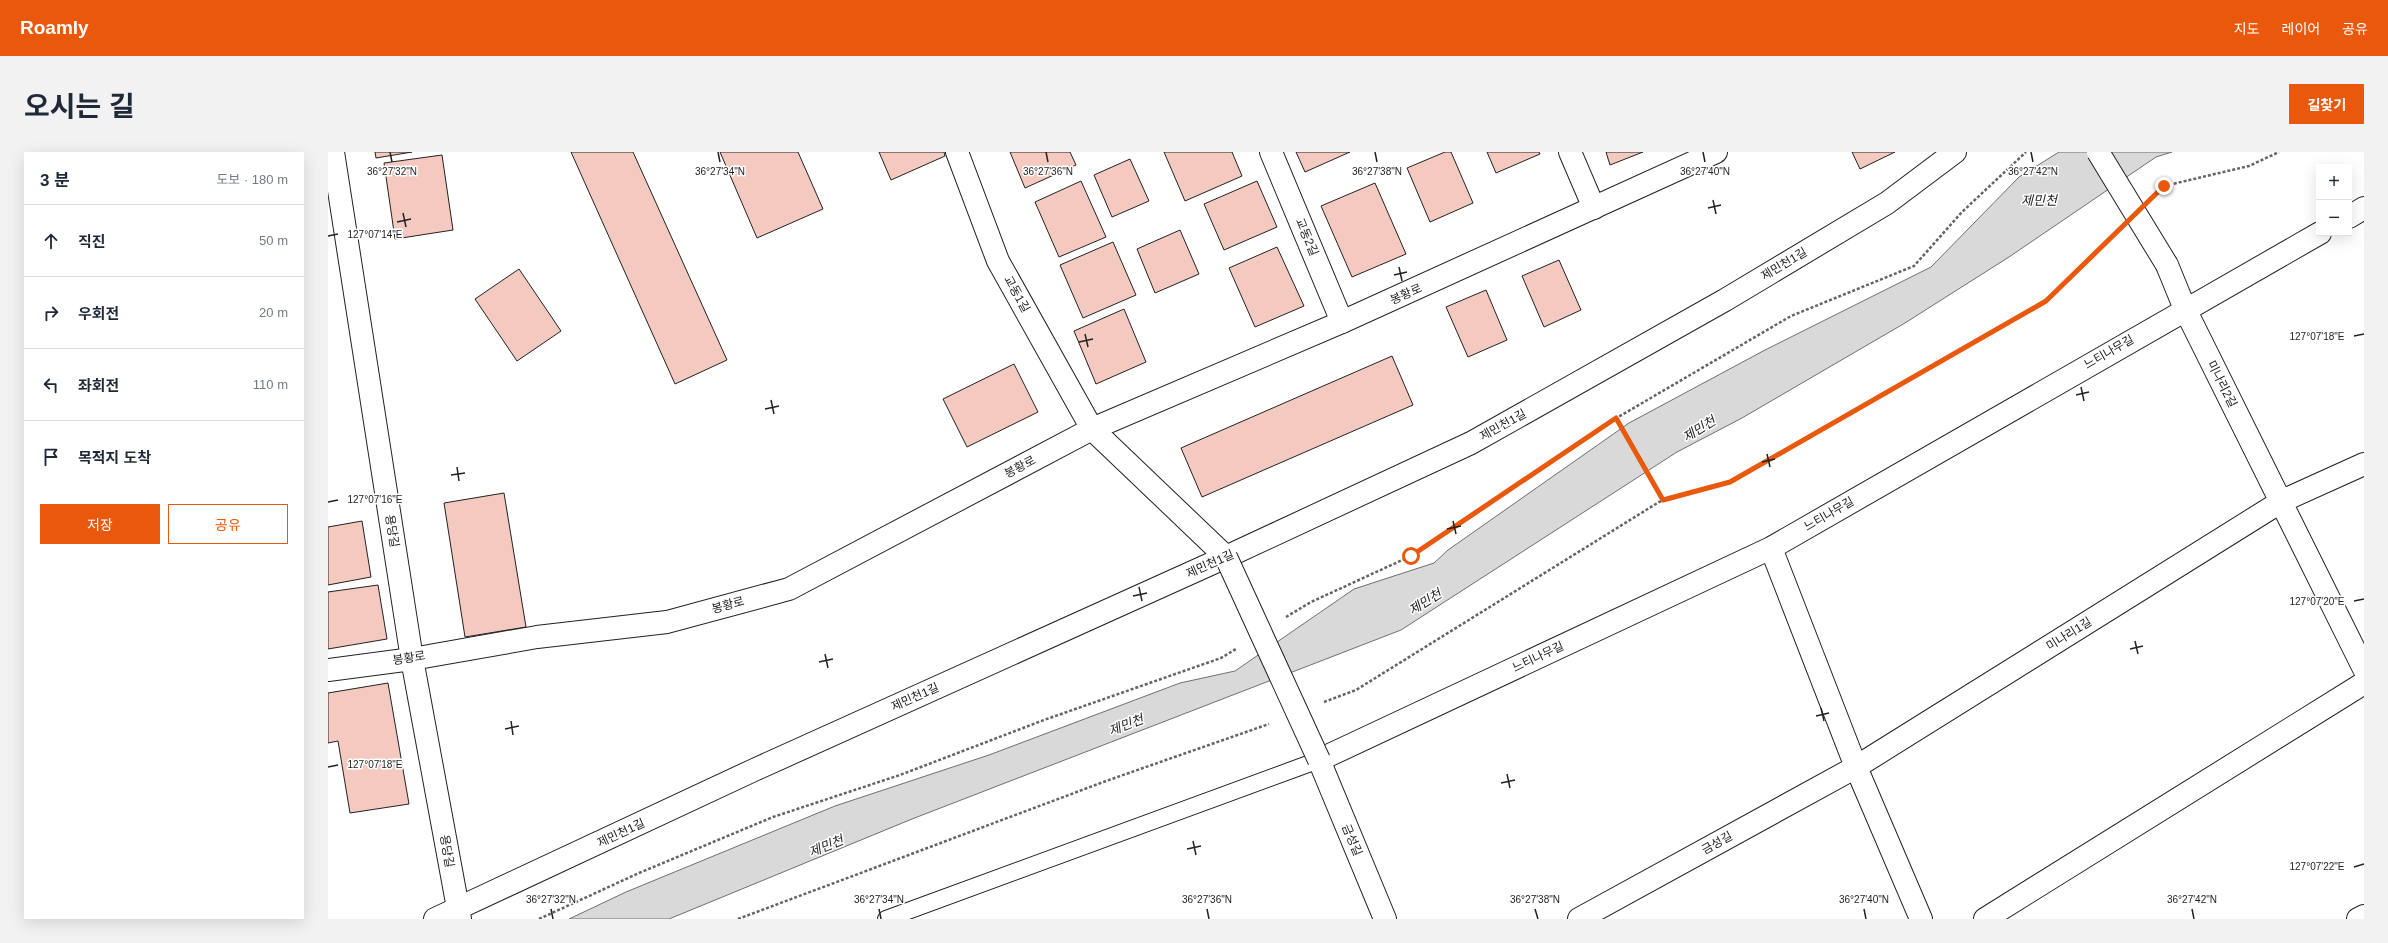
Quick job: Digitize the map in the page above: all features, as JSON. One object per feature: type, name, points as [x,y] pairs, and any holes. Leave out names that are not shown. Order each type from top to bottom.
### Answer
[{"type":"street","name":"용당길","points":[[333,152],[412,658],[459,914]]},
{"type":"street","name":"교동1길","points":[[957,152],[998,261],[1092,429]]},
{"type":"street","name":"교동2길","points":[[1271,152],[1342,322]]},
{"type":"street","points":[[1570,152],[1594,208]]},
{"type":"street","name":"봉황로","points":[[328,670],[412,658],[537,637],[667,622],[789,589],[1092,429],[1342,322],[1716,152]]},
{"type":"street","name":"제민천1길","points":[[435,919],[459,914],[754,770],[1226,557],[1472,443],[1725,300],[1881,207],[1955,152]]},
{"type":"street","name":"미나리2길","points":[[2098,152],[2167,265],[2185,309],[2282,501],[2364,669]]},
{"type":"street","points":[[2352,215],[2364,208]]},
{"type":"street","name":"느티나무길","points":[[1319,760],[1771,548],[2185,309],[2316,235]]},
{"type":"street","points":[[1092,429],[1226,557]]},
{"type":"street","points":[[2282,501],[2364,464]]},
{"type":"street","name":"미나리1길","points":[[1856,767],[2282,501]]},
{"type":"street","points":[[1771,548],[1856,767],[1921,919]]},
{"type":"street","name":"금성길","points":[[1226,557],[1319,760],[1385,919]]},
{"type":"street","points":[[1985,919],[2364,683]]},
{"type":"street","name":"금성길","points":[[1579,919],[1856,767]]},
{"type":"street","points":[[2358,919],[2364,916]]},
{"type":"lane","points":[[886,919],[1319,760]]},
{"type":"path","points":[[1285,618],[1311,602],[1411,556],[1616,418],[1791,316],[1914,266],[1962,212],[2026,152]]},
{"type":"path","points":[[2153,197],[2164,186],[2249,166],[2279,152]]},
{"type":"path","points":[[1318,705],[1356,690],[1663,500],[1730,482],[2046,301],[2119,230]]},
{"type":"path","points":[[1616,418],[1663,500]]},
{"type":"path","points":[[539,919],[639,873],[773,817],[900,775],[1044,720],[1221,658],[1240,646]]},
{"type":"path","points":[[738,919],[1106,781],[1274,722]]},
{"type":"water","name":"제민천","points":[[2059,152],[2172,152],[2156,157],[2009,257],[1905,323],[1742,418],[1677,452],[1401,630],[912,819],[669,919],[569,919],[626,892],[835,806],[989,755],[1180,683],[1235,671],[1354,589],[1434,563],[1448,550],[1629,423],[1765,350],[1931,267],[2019,177]]},
{"type":"building","points":[[375,152],[412,152],[376,158]]},
{"type":"building","points":[[571,152],[633,152],[727,360],[675,384]]},
{"type":"building","points":[[720,152],[798,152],[823,209],[757,238]]},
{"type":"building","points":[[879,152],[944,152],[945,156],[891,180]]},
{"type":"building","points":[[1010,152],[1070,152],[1076,165],[1025,188]]},
{"type":"building","points":[[1164,152],[1232,152],[1242,176],[1185,201]]},
{"type":"building","points":[[1296,152],[1350,152],[1305,172]]},
{"type":"building","points":[[1445,152],[1451,152],[1473,203],[1430,222],[1407,168]]},
{"type":"building","points":[[1487,152],[1539,152],[1540,154],[1496,173]]},
{"type":"building","points":[[1606,152],[1643,152],[1610,165]]},
{"type":"building","points":[[1852,152],[1895,152],[1860,169]]},
{"type":"building","points":[[442,155],[453,230],[395,239],[384,163]]},
{"type":"building","points":[[1130,159],[1149,201],[1112,217],[1094,175]]},
{"type":"building","points":[[1081,181],[1106,237],[1059,257],[1035,202]]},
{"type":"building","points":[[1257,181],[1277,227],[1224,250],[1204,204]]},
{"type":"building","points":[[1375,183],[1406,254],[1352,277],[1321,206]]},
{"type":"building","points":[[1180,230],[1199,274],[1155,293],[1137,249]]},
{"type":"building","points":[[1113,242],[1136,295],[1083,318],[1060,265]]},
{"type":"building","points":[[1277,247],[1304,306],[1255,327],[1229,268]]},
{"type":"building","points":[[1559,260],[1581,310],[1544,327],[1522,276]]},
{"type":"building","points":[[519,269],[561,331],[517,361],[475,299]]},
{"type":"building","points":[[1486,290],[1507,340],[1468,357],[1446,307]]},
{"type":"building","points":[[1124,309],[1146,362],[1096,384],[1074,331]]},
{"type":"building","points":[[1392,356],[1413,405],[1202,497],[1181,448]]},
{"type":"building","points":[[1014,364],[1038,412],[967,447],[943,399]]},
{"type":"building","points":[[504,493],[526,627],[465,637],[444,503]]},
{"type":"building","points":[[362,521],[371,577],[328,585],[328,527]]},
{"type":"building","points":[[378,585],[387,639],[328,649],[328,592]]},
{"type":"building","points":[[388,683],[409,804],[350,813],[338,741],[328,743],[328,693]]},
{"type":"route","points":[[1411,556],[1616,418],[1663,500],[1730,482],[2046,301],[2164,186]]}]
